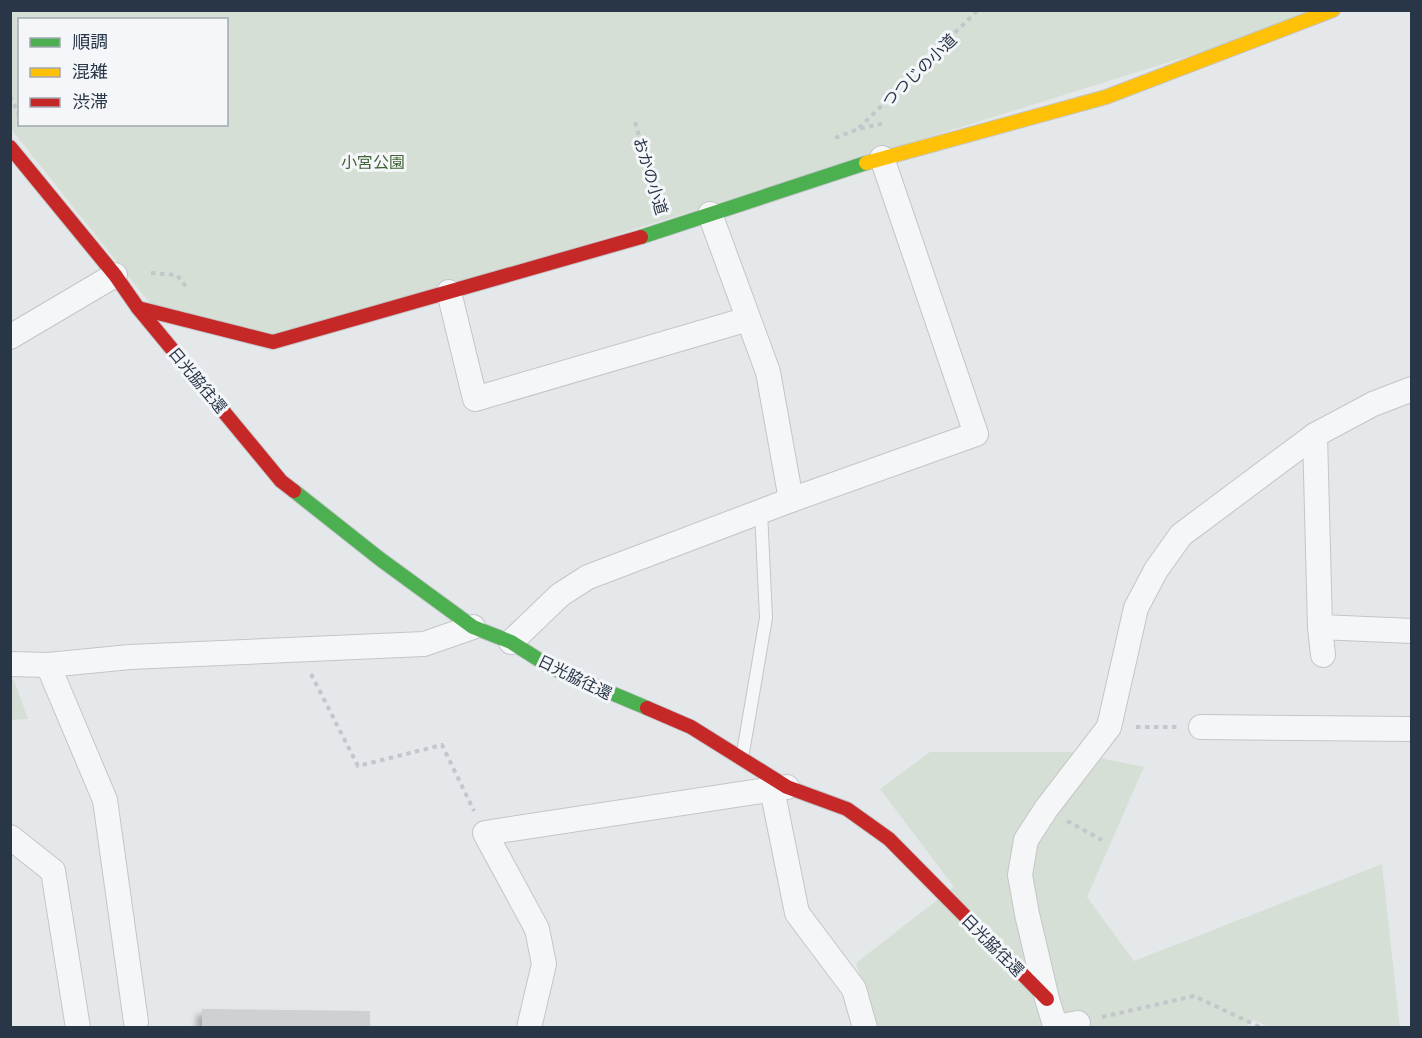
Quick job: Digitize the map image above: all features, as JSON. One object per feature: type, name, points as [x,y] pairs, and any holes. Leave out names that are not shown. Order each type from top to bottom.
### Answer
[{"type":"street","points":[[138,308],[273,342],[668,230],[882,158],[1106,97],[1333,10]]},
{"type":"street","points":[[10,147],[115,274],[10,337]]},
{"type":"street","points":[[510,642],[560,595],[588,577],[761,511],[976,434],[882,158]]},
{"type":"street","points":[[710,214],[768,372],[791,500]]},
{"type":"street","name":"日光脇往還","points":[[115,274],[138,308],[281,481],[380,559],[473,627],[510,642],[552,668],[692,727],[742,759],[780,788],[848,808],[889,839],[1047,999]]},
{"type":"street","points":[[449,292],[475,399],[748,319]]},
{"type":"street","points":[[1064,1026],[1047,999],[1027,914],[1020,875],[1026,840],[1046,809],[1119,727],[1136,608],[1156,570],[1180,535],[1315,435],[1373,404],[1412,389]]},
{"type":"street","points":[[1315,435],[1320,627],[1323,655]]},
{"type":"street","points":[[10,664],[48,665],[130,657],[424,644],[473,627]]},
{"type":"street","points":[[1320,627],[1412,631]]},
{"type":"street","points":[[48,665],[105,800],[136,1022]]},
{"type":"street","points":[[1201,727],[1412,729]]},
{"type":"street","points":[[529,1028],[544,964],[537,929],[485,833],[780,788],[796,913],[854,989],[861,1026]]},
{"type":"street","points":[[10,837],[53,871],[78,1028]]},
{"type":"lane","points":[[742,759],[766,618],[761,511]]},
{"type":"path","name":"つつじの小道","points":[[858,129],[978,10]]},
{"type":"path","points":[[10,96],[18,113]]},
{"type":"path","points":[[826,142],[858,129],[892,121]]},
{"type":"path","name":"おかの小道","points":[[635,122],[668,230]]},
{"type":"path","points":[[147,273],[154,281]]},
{"type":"path","points":[[298,650],[358,766],[442,745],[485,833]]},
{"type":"path","points":[[1119,727],[1201,727]]},
{"type":"path","points":[[1046,809],[1102,840]]},
{"type":"path","points":[[1064,1026],[1194,996],[1262,1028]]},
{"type":"green space","name":"小宮公園","points":[[10,11],[1333,11],[273,342],[152,306],[11,129]]},
{"type":"green space","points":[[10,680],[14,680],[28,719],[11,720]]},
{"type":"green space","points":[[930,752],[1070,752],[1144,767],[1087,897],[1134,961],[1382,864],[1400,1027],[1269,1027],[1253,1020],[1244,1028],[876,1027],[856,963],[954,887],[880,789]]},
{"type":"building","points":[[202,1009],[370,1011],[370,1028],[202,1028]]},
{"type":"traffic: fast","points":[[641,237],[866,163]]},
{"type":"traffic: fast","points":[[294,491],[380,559],[473,627],[511,642],[552,668],[647,708]]},
{"type":"traffic: slow","points":[[866,163],[1106,97],[1333,10]]},
{"type":"traffic: jam","points":[[10,147],[115,275],[138,308],[281,481],[294,491]]},
{"type":"traffic: jam","points":[[138,308],[273,342],[641,237]]},
{"type":"traffic: jam","points":[[647,708],[691,727],[787,787],[847,809],[889,839],[1047,999]]}]
